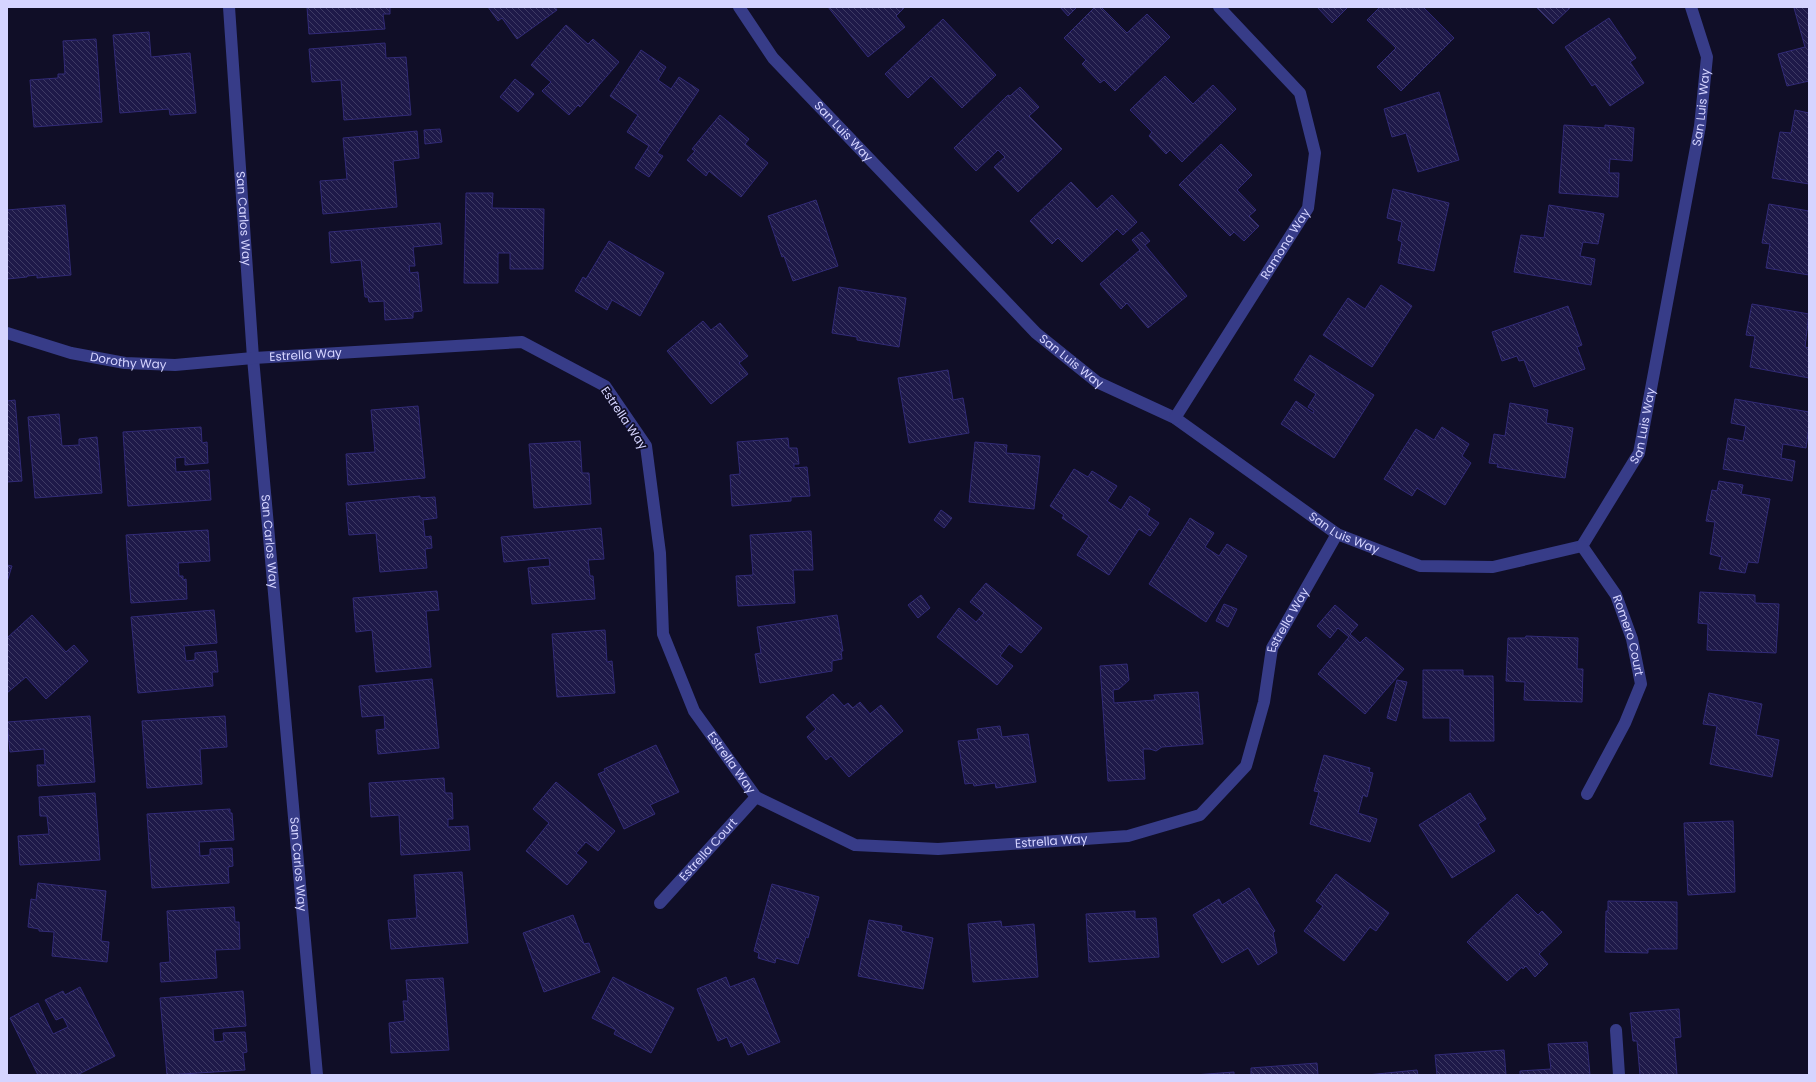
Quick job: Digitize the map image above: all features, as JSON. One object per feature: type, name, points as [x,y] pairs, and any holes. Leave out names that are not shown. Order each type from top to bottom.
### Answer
[{"type":"street","name":"San Carlos Way","points":[[229,7],[253,358],[317,1075]]},
{"type":"street","name":"San Luis Way","points":[[739,7],[773,58],[1036,333],[1097,382],[1175,418],[1337,534],[1420,566],[1493,567],[1582,546],[1638,453],[1700,126],[1707,58],[1691,7]]},
{"type":"street","name":"Ramona Way","points":[[1175,418],[1308,208],[1315,153],[1300,93],[1220,7]]},
{"type":"street","name":"Dorothy Way","points":[[7,333],[71,353],[125,363],[175,365],[253,358]]},
{"type":"street","name":"Estrella Way","points":[[253,358],[522,342],[605,386],[646,446],[660,553],[663,634],[694,711],[756,797],[855,845],[938,849],[1128,836],[1200,814],[1246,766],[1264,702],[1272,648],[1337,534]]},
{"type":"street","name":"Romero Court","points":[[1582,546],[1616,595],[1632,639],[1641,684],[1625,723],[1587,794]]},
{"type":"street","name":"Estrella Court","points":[[660,903],[756,797]]},
{"type":"street","points":[[1616,1030],[1619,1075]]},
{"type":"building","points":[[307,7],[390,7],[390,14],[383,14],[385,29],[309,34]]},
{"type":"building","points":[[488,7],[555,7],[557,10],[517,39],[502,18],[498,21]]},
{"type":"building","points":[[828,7],[905,7],[896,16],[905,27],[868,57]]},
{"type":"building","points":[[1060,7],[1077,7],[1068,16]]},
{"type":"building","points":[[1095,7],[1101,7],[1127,33],[1147,14],[1170,37],[1115,91],[1104,80],[1100,83],[1082,64],[1086,60],[1064,38]]},
{"type":"building","points":[[1317,7],[1348,7],[1332,23]]},
{"type":"building","points":[[1380,7],[1423,7],[1454,38],[1401,91],[1377,67],[1396,48],[1367,20]]},
{"type":"building","points":[[1536,7],[1571,7],[1553,24]]},
{"type":"building","points":[[1809,7],[1809,81],[1787,86],[1778,54],[1805,47],[1794,8]]},
{"type":"building","points":[[1609,18],[1636,58],[1630,62],[1644,83],[1610,106],[1595,84],[1592,86],[1565,47]]},
{"type":"building","points":[[943,19],[996,75],[962,108],[931,76],[908,98],[885,74]]},
{"type":"building","points":[[566,25],[588,44],[593,39],[619,62],[580,107],[578,105],[569,115],[542,91],[551,82],[531,65]]},
{"type":"building","points":[[149,32],[151,57],[190,53],[196,113],[170,115],[169,109],[120,113],[113,35]]},
{"type":"building","points":[[96,39],[102,122],[34,127],[30,80],[58,78],[58,74],[65,74],[63,41]]},
{"type":"building","points":[[385,43],[386,58],[406,57],[411,115],[344,120],[341,80],[312,82],[309,49]]},
{"type":"building","points":[[641,50],[666,67],[658,80],[671,89],[679,77],[699,90],[657,153],[663,156],[649,177],[635,168],[649,146],[627,132],[638,115],[610,96]]},
{"type":"building","points":[[1165,76],[1193,104],[1213,85],[1236,109],[1182,162],[1170,150],[1166,154],[1149,136],[1152,132],[1130,110]]},
{"type":"building","points":[[515,79],[534,94],[518,112],[500,97]]},
{"type":"building","points":[[1020,87],[1039,107],[1029,116],[1062,149],[1018,192],[994,167],[1005,157],[998,150],[976,171],[954,148],[1008,95],[1010,96]]},
{"type":"building","points":[[1439,92],[1459,160],[1418,172],[1406,133],[1392,137],[1384,109]]},
{"type":"building","points":[[1795,110],[1809,113],[1809,184],[1772,178],[1780,132],[1791,133]]},
{"type":"building","points":[[720,115],[749,139],[745,144],[768,163],[741,197],[709,171],[706,176],[687,160],[695,151],[692,149]]},
{"type":"building","points":[[1564,125],[1605,128],[1605,125],[1634,128],[1632,161],[1610,159],[1609,173],[1619,173],[1618,197],[1559,193]]},
{"type":"building","points":[[440,129],[442,142],[425,144],[424,130]]},
{"type":"building","points":[[417,131],[419,158],[393,161],[397,207],[323,214],[320,181],[347,179],[343,138]]},
{"type":"building","points":[[1221,144],[1252,175],[1237,190],[1256,210],[1249,216],[1259,226],[1244,241],[1234,232],[1230,236],[1179,185]]},
{"type":"building","points":[[1071,182],[1097,209],[1112,195],[1137,222],[1123,235],[1117,229],[1082,262],[1058,238],[1052,244],[1030,221]]},
{"type":"building","points":[[1393,189],[1449,203],[1434,271],[1398,263],[1402,242],[1398,240],[1402,222],[1387,218]]},
{"type":"building","points":[[466,193],[493,193],[492,208],[544,209],[543,269],[510,269],[510,253],[498,253],[498,283],[464,283]]},
{"type":"building","points":[[816,200],[838,266],[793,281],[784,256],[782,257],[768,216]]},
{"type":"building","points":[[1769,204],[1809,211],[1809,275],[1766,268],[1770,244],[1762,243]]},
{"type":"building","points":[[65,205],[71,275],[37,278],[37,275],[7,279],[7,210]]},
{"type":"building","points":[[1549,205],[1604,214],[1598,244],[1583,242],[1580,256],[1595,259],[1591,285],[1514,272],[1521,235],[1544,238]]},
{"type":"building","points":[[440,223],[442,244],[413,247],[415,266],[409,266],[410,273],[418,272],[422,311],[413,312],[413,318],[385,320],[384,301],[369,302],[368,297],[365,297],[361,260],[331,263],[329,232]]},
{"type":"building","points":[[1142,232],[1150,241],[1145,245],[1187,296],[1148,328],[1127,303],[1121,309],[1100,284],[1140,250],[1132,240]]},
{"type":"building","points":[[609,241],[664,273],[640,316],[612,300],[607,310],[575,291],[583,277],[586,279]]},
{"type":"building","points":[[1381,285],[1412,306],[1372,367],[1323,335],[1348,298],[1365,309]]},
{"type":"building","points":[[839,287],[906,298],[899,347],[857,340],[857,337],[832,333]]},
{"type":"building","points":[[1752,304],[1809,314],[1805,347],[1809,348],[1809,378],[1750,367],[1755,336],[1746,335]]},
{"type":"building","points":[[1568,306],[1582,345],[1577,347],[1585,369],[1534,387],[1524,360],[1519,361],[1517,356],[1502,361],[1492,332]]},
{"type":"building","points":[[703,321],[711,330],[720,323],[748,356],[739,363],[748,374],[711,404],[667,351]]},
{"type":"building","points":[[1310,355],[1374,395],[1334,458],[1281,424],[1296,401],[1313,413],[1314,411],[1308,407],[1316,394],[1294,380]]},
{"type":"building","points":[[948,370],[953,400],[963,398],[969,433],[909,443],[898,378]]},
{"type":"building","points":[[1735,399],[1809,412],[1809,427],[1806,448],[1783,444],[1781,458],[1795,461],[1792,481],[1723,469],[1728,438],[1743,441],[1746,426],[1731,423]]},
{"type":"building","points":[[15,400],[22,481],[7,482],[7,401]]},
{"type":"building","points":[[1510,403],[1548,410],[1546,423],[1573,428],[1565,478],[1497,467],[1498,464],[1489,463],[1494,434],[1505,436]]},
{"type":"building","points":[[418,406],[425,478],[348,485],[346,454],[375,452],[371,410]]},
{"type":"building","points":[[59,414],[62,446],[79,445],[79,439],[97,437],[102,493],[35,498],[28,417]]},
{"type":"building","points":[[201,427],[202,443],[207,442],[208,463],[185,465],[185,457],[175,458],[176,472],[209,470],[211,500],[128,506],[123,432]]},
{"type":"building","points":[[1442,427],[1469,444],[1462,456],[1471,463],[1445,505],[1417,488],[1412,496],[1384,479],[1416,429],[1434,440]]},
{"type":"building","points":[[788,438],[789,448],[797,448],[799,464],[794,464],[794,468],[807,467],[810,496],[791,497],[791,501],[732,506],[730,475],[740,474],[737,442]]},
{"type":"building","points":[[580,441],[582,473],[589,473],[591,504],[534,508],[529,444]]},
{"type":"building","points":[[975,442],[1007,445],[1006,453],[1040,456],[1034,509],[969,502]]},
{"type":"building","points":[[1074,469],[1088,477],[1092,471],[1117,486],[1107,501],[1121,510],[1130,496],[1150,509],[1147,515],[1159,523],[1150,536],[1139,529],[1109,575],[1077,555],[1089,536],[1062,518],[1064,515],[1050,506]]},
{"type":"building","points":[[1719,481],[1743,485],[1741,494],[1770,499],[1758,563],[1748,562],[1745,573],[1719,569],[1722,557],[1710,554],[1715,522],[1706,521],[1712,490],[1717,491]]},
{"type":"building","points":[[420,496],[420,498],[435,497],[437,518],[423,520],[425,537],[431,536],[432,548],[425,549],[427,568],[380,572],[376,533],[349,535],[346,503]]},
{"type":"building","points":[[941,510],[952,518],[944,528],[934,520]]},
{"type":"building","points":[[1190,518],[1214,533],[1205,547],[1219,556],[1227,544],[1247,556],[1206,622],[1149,584]]},
{"type":"building","points":[[601,528],[604,559],[588,560],[590,576],[593,576],[595,599],[532,604],[528,568],[550,566],[549,558],[504,562],[501,537]]},
{"type":"building","points":[[208,530],[210,561],[178,563],[179,576],[183,576],[183,580],[186,579],[187,599],[131,603],[126,535]]},
{"type":"building","points":[[811,531],[813,570],[793,570],[795,603],[738,606],[736,576],[753,575],[750,535]]},
{"type":"building","points":[[7,565],[12,566],[7,582]]},
{"type":"building","points":[[986,583],[1042,628],[1021,653],[1009,644],[1000,656],[1013,666],[997,685],[937,637],[959,608],[976,622],[984,613],[970,602]]},
{"type":"building","points":[[437,591],[439,610],[426,611],[431,667],[376,672],[372,630],[356,632],[353,598]]},
{"type":"building","points":[[1700,592],[1755,595],[1755,603],[1779,604],[1776,653],[1707,650],[1708,624],[1698,623]]},
{"type":"building","points":[[921,595],[930,608],[918,618],[908,605]]},
{"type":"building","points":[[1224,604],[1237,609],[1228,627],[1216,621]]},
{"type":"building","points":[[1335,605],[1358,625],[1350,634],[1360,643],[1366,637],[1404,669],[1365,714],[1318,674],[1349,637],[1338,628],[1330,638],[1317,626]]},
{"type":"building","points":[[214,610],[217,643],[184,646],[186,661],[195,660],[195,653],[216,651],[218,672],[212,672],[213,686],[138,693],[131,617]]},
{"type":"building","points":[[32,615],[66,652],[74,645],[88,661],[46,699],[26,677],[7,693],[7,638]]},
{"type":"building","points":[[837,615],[843,651],[841,651],[842,659],[832,661],[832,671],[760,683],[755,654],[761,653],[757,627]]},
{"type":"building","points":[[605,630],[607,662],[612,661],[615,693],[557,697],[552,634]]},
{"type":"building","points":[[1526,636],[1578,638],[1577,669],[1583,669],[1582,702],[1524,700],[1525,682],[1506,681],[1508,638],[1525,638]]},
{"type":"building","points":[[1127,664],[1129,680],[1119,689],[1113,690],[1114,703],[1155,700],[1154,695],[1198,692],[1203,744],[1162,747],[1156,751],[1143,749],[1145,779],[1108,781],[1100,666]]},
{"type":"building","points":[[1423,670],[1463,670],[1463,676],[1493,676],[1494,741],[1450,741],[1450,718],[1423,718]]},
{"type":"building","points":[[432,679],[439,748],[378,754],[376,730],[385,729],[384,715],[362,717],[359,686]]},
{"type":"building","points":[[1397,680],[1407,682],[1396,721],[1387,718]]},
{"type":"building","points":[[1709,693],[1762,704],[1756,735],[1779,740],[1772,777],[1710,764],[1717,726],[1703,724]]},
{"type":"building","points":[[833,694],[844,706],[848,703],[853,708],[860,702],[870,714],[881,705],[903,731],[849,777],[831,756],[826,760],[807,737],[816,729],[806,717]]},
{"type":"building","points":[[90,716],[95,782],[38,786],[37,765],[45,765],[44,749],[10,752],[7,722]]},
{"type":"building","points":[[225,716],[227,747],[200,749],[202,784],[147,788],[142,721]]},
{"type":"building","points":[[1000,726],[1002,737],[1028,734],[1036,782],[996,788],[995,783],[974,786],[973,783],[965,784],[958,741],[979,739],[977,729]]},
{"type":"building","points":[[656,745],[679,792],[650,805],[655,814],[624,829],[598,774],[605,771],[604,769]]},
{"type":"building","points":[[1324,755],[1370,768],[1369,772],[1373,773],[1367,797],[1363,795],[1358,813],[1377,819],[1370,842],[1310,824],[1319,792],[1314,791]]},
{"type":"building","points":[[444,778],[445,793],[452,793],[453,819],[448,819],[448,827],[468,826],[470,850],[401,855],[399,815],[371,817],[369,783]]},
{"type":"building","points":[[556,782],[615,831],[598,851],[586,842],[576,853],[587,862],[567,885],[526,851],[549,823],[533,809]]},
{"type":"building","points":[[95,793],[100,860],[20,865],[18,836],[49,834],[47,816],[40,816],[39,797]]},
{"type":"building","points":[[1470,793],[1486,819],[1478,824],[1495,851],[1452,878],[1419,825]]},
{"type":"building","points":[[230,809],[230,813],[232,813],[234,840],[199,842],[200,856],[210,855],[210,849],[232,848],[233,866],[228,867],[229,883],[152,888],[147,814]]},
{"type":"building","points":[[1733,821],[1735,892],[1688,895],[1684,823]]},
{"type":"building","points":[[462,872],[468,943],[391,949],[388,920],[417,918],[414,875]]},
{"type":"building","points":[[1336,874],[1389,913],[1376,931],[1370,927],[1344,961],[1304,931],[1323,906],[1316,901]]},
{"type":"building","points":[[38,883],[106,891],[101,941],[109,942],[107,962],[52,956],[54,932],[39,931],[39,929],[28,927],[31,899],[36,900]]},
{"type":"building","points":[[772,884],[819,897],[808,938],[806,937],[798,964],[776,958],[775,963],[758,958],[759,953],[754,951]]},
{"type":"building","points":[[1249,888],[1275,931],[1273,933],[1277,953],[1258,965],[1248,948],[1222,963],[1193,915],[1219,899],[1222,905]]},
{"type":"building","points":[[1517,894],[1538,915],[1542,911],[1562,932],[1539,954],[1548,964],[1535,977],[1526,966],[1523,969],[1522,967],[1507,981],[1467,942]]},
{"type":"building","points":[[1608,901],[1677,902],[1677,949],[1648,949],[1648,953],[1605,952],[1606,911],[1608,911]]},
{"type":"building","points":[[234,907],[235,922],[239,922],[240,949],[215,950],[217,978],[161,982],[160,963],[170,962],[167,911]]},
{"type":"building","points":[[1135,911],[1135,919],[1156,918],[1159,957],[1089,962],[1086,914]]},
{"type":"building","points":[[573,915],[584,944],[589,943],[600,972],[544,992],[523,933]]},
{"type":"building","points":[[869,920],[902,926],[901,931],[933,938],[923,989],[858,976]]},
{"type":"building","points":[[1001,921],[1002,927],[1034,924],[1038,977],[973,982],[968,924]]},
{"type":"building","points":[[613,977],[674,1008],[651,1053],[614,1034],[616,1030],[592,1018]]},
{"type":"building","points":[[726,977],[730,987],[754,978],[780,1042],[748,1055],[742,1042],[731,1047],[727,1037],[718,1041],[697,989]]},
{"type":"building","points":[[443,978],[449,1050],[391,1053],[389,1023],[405,1021],[403,1001],[408,1001],[406,980]]},
{"type":"building","points":[[80,987],[115,1056],[77,1075],[38,1075],[10,1018],[38,1003],[53,1034],[68,1027],[63,1017],[56,1020],[45,1000],[63,991],[65,995]]},
{"type":"building","points":[[243,991],[246,1026],[213,1029],[214,1042],[224,1041],[223,1033],[245,1032],[247,1052],[243,1053],[245,1070],[167,1075],[160,998]]},
{"type":"building","points":[[1679,1009],[1681,1037],[1674,1038],[1677,1075],[1640,1075],[1637,1041],[1633,1041],[1630,1013]]},
{"type":"building","points":[[1587,1042],[1590,1075],[1520,1075],[1520,1071],[1551,1069],[1548,1044]]},
{"type":"building","points":[[1504,1050],[1506,1075],[1437,1075],[1435,1055]]},
{"type":"building","points":[[1317,1063],[1318,1075],[1251,1075],[1251,1068]]},
{"type":"building","points":[[1417,1070],[1418,1075],[1367,1075]]},
{"type":"building","points":[[1234,1072],[1234,1075],[1194,1075]]}]
